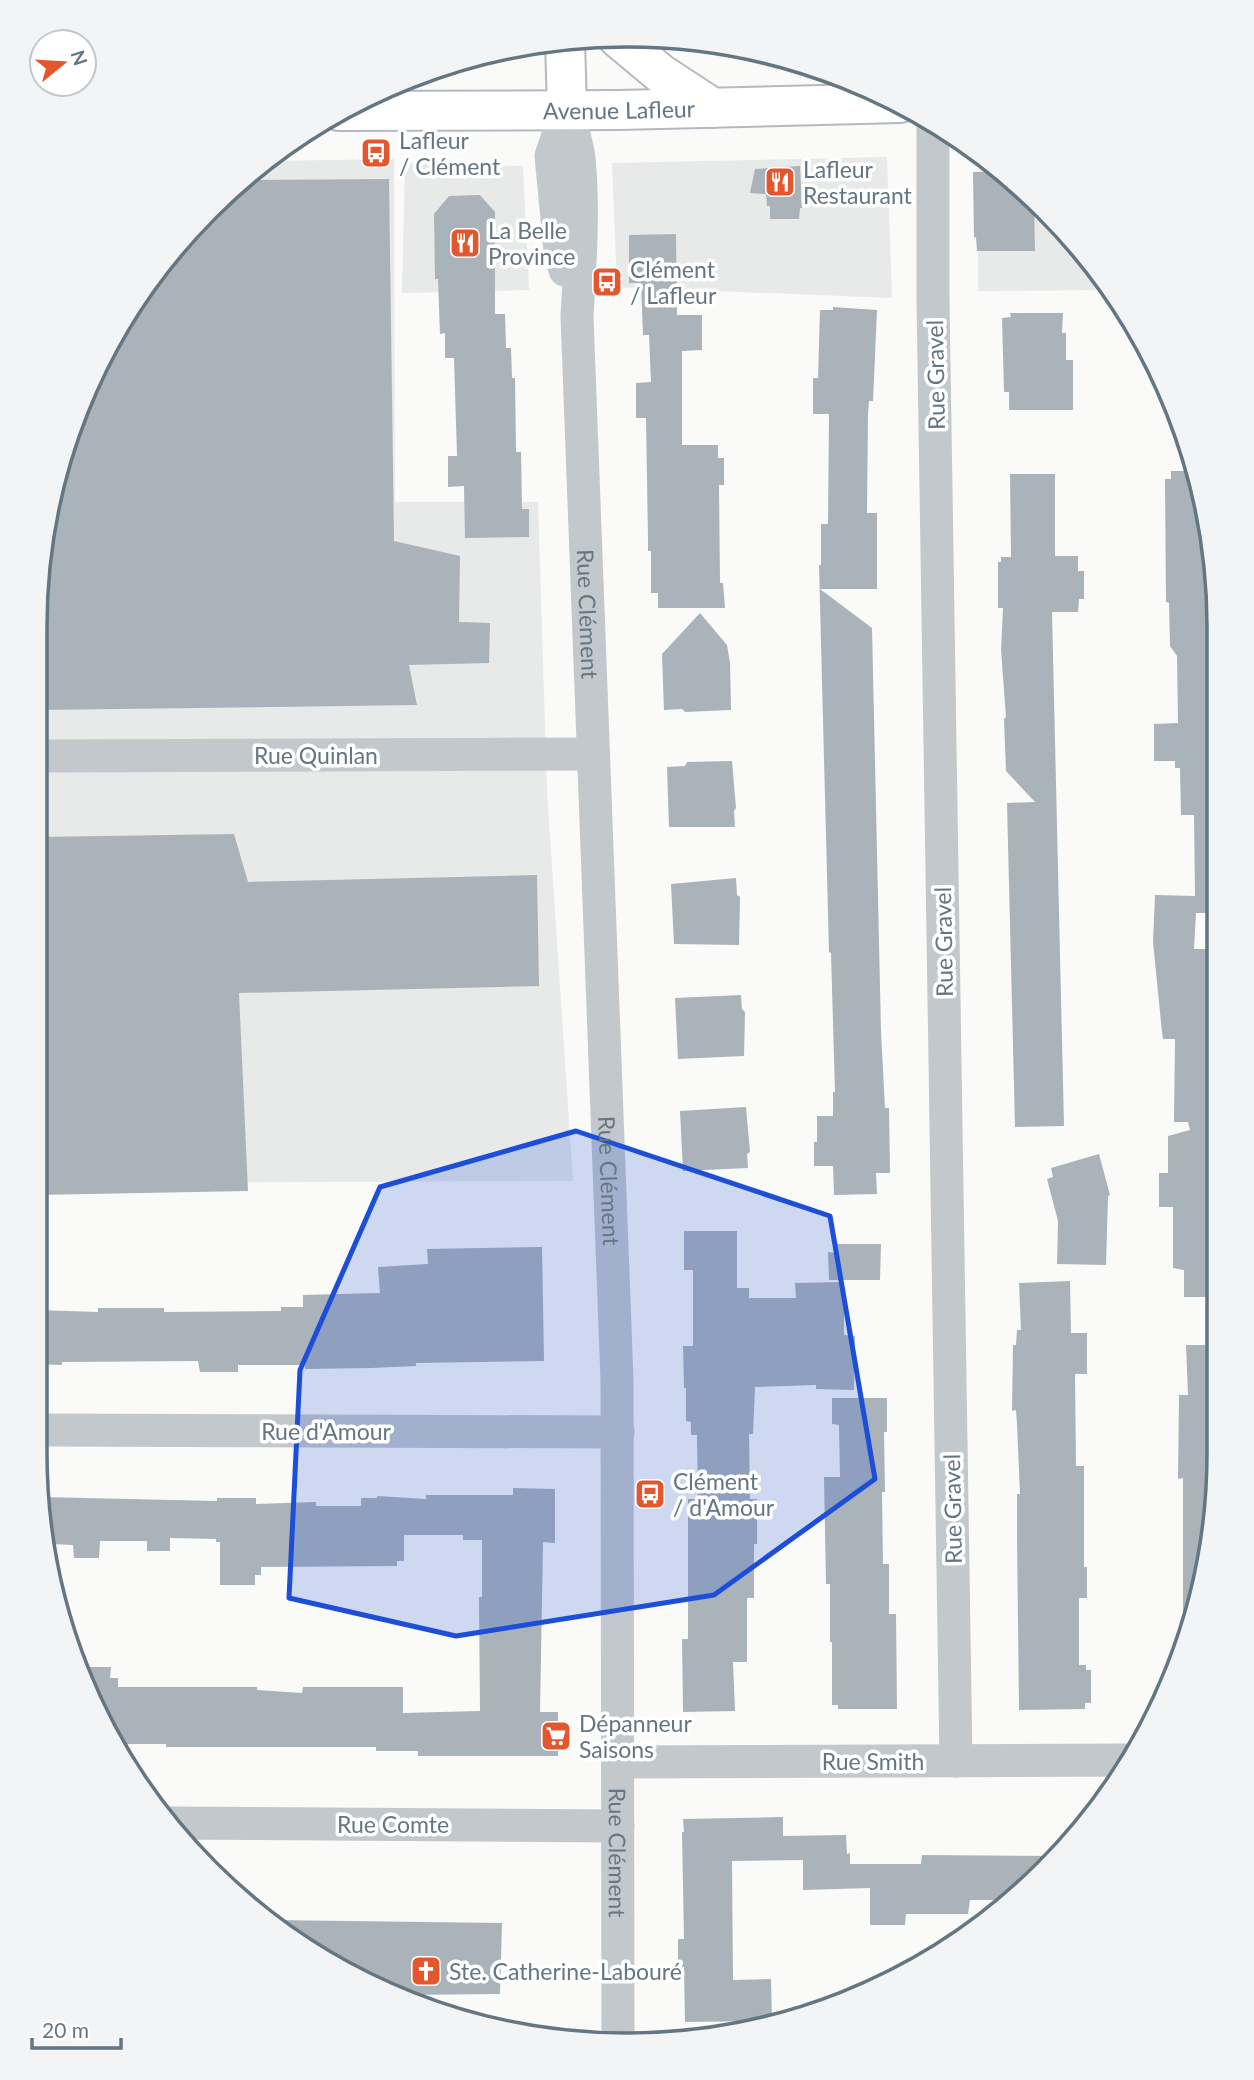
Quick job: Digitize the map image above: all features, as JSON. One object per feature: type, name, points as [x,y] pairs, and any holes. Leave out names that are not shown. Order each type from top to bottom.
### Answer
[{"type":"main road","points":[[629,47],[661,74],[713,108]]},
{"type":"main road","name":"Rue Clément","points":[[565,50],[567,110]]},
{"type":"main road","name":"Avenue Lafleur","points":[[364,111],[876,104]]},
{"type":"street","name":"Rue Clément","points":[[567,110],[551,156],[551,166],[560,250],[577,316],[618,1432],[618,2033]]},
{"type":"street","name":"Rue Gravel","points":[[933,135],[956,1761]]},
{"type":"street","name":"Rue Quinlan","points":[[47,756],[593,754]]},
{"type":"street","name":"Rue d'Amour","points":[[47,1430],[618,1432]]},
{"type":"street","name":"Rue Smith","points":[[618,1762],[1118,1760]]},
{"type":"street","name":"Rue Comte","points":[[181,1823],[618,1826]]},
{"type":"highlighted area","points":[[576,1131],[830,1216],[875,1479],[714,1595],[456,1636],[289,1598],[300,1370],[380,1187]]},
{"type":"shaded area","points":[[887,157],[892,298],[617,287],[612,163]]},
{"type":"shaded area","points":[[394,159],[395,502],[538,502],[547,791],[573,1181],[47,1183],[47,627],[48,589],[58,514],[67,477],[91,405],[125,337],[145,305],[167,274],[217,217],[283,161]]},
{"type":"shaded area","points":[[405,163],[523,166],[529,290],[402,293]]},
{"type":"shaded area","points":[[979,166],[1037,217],[1098,290],[978,291]]},
{"type":"building","points":[[800,166],[802,208],[799,219],[770,219],[766,194],[750,193],[755,169]]},
{"type":"building","points":[[973,172],[986,172],[1034,214],[1035,251],[977,251],[976,237],[974,238]]},
{"type":"building","points":[[389,179],[394,541],[460,556],[459,622],[490,623],[489,663],[409,665],[417,705],[47,710],[48,589],[52,551],[67,477],[91,405],[125,337],[167,274],[217,217],[258,180]]},
{"type":"building","points":[[480,195],[495,212],[495,314],[505,314],[506,348],[511,348],[512,378],[515,378],[516,452],[521,452],[522,509],[529,509],[529,537],[465,538],[464,486],[448,487],[448,456],[457,456],[454,358],[445,358],[445,333],[440,334],[438,279],[435,279],[434,214],[449,196]]},
{"type":"building","points":[[676,234],[677,315],[702,315],[702,350],[682,351],[682,445],[718,445],[718,458],[724,458],[724,485],[719,485],[720,583],[723,583],[725,608],[658,608],[658,593],[651,593],[646,418],[636,418],[636,383],[651,382],[649,335],[643,335],[641,283],[629,283],[629,235]]},
{"type":"building","points":[[833,307],[877,310],[873,401],[869,401],[868,414],[867,513],[877,513],[877,589],[820,589],[872,628],[881,1032],[885,1108],[889,1108],[890,1173],[876,1173],[877,1194],[834,1195],[833,1166],[814,1166],[817,1116],[833,1116],[835,1092],[819,565],[821,524],[828,524],[829,414],[813,414],[813,378],[818,378],[820,310],[833,310]]},
{"type":"building","points":[[1010,313],[1063,313],[1062,333],[1066,333],[1066,360],[1073,360],[1073,410],[1009,410],[1009,392],[1004,392],[1002,318],[1011,317]]},
{"type":"building","points":[[1171,471],[1185,471],[1196,514],[1206,589],[1207,913],[1196,913],[1194,949],[1207,949],[1207,1297],[1184,1297],[1184,1270],[1173,1268],[1173,1207],[1159,1207],[1159,1173],[1168,1173],[1168,1136],[1190,1130],[1188,1122],[1174,1122],[1175,1039],[1163,1039],[1162,1032],[1153,942],[1155,895],[1195,896],[1194,815],[1181,815],[1180,768],[1175,768],[1175,761],[1154,761],[1154,724],[1178,723],[1177,656],[1170,646],[1169,603],[1166,602],[1165,479],[1171,479]]},
{"type":"building","points":[[1010,474],[1055,474],[1055,556],[1078,556],[1078,571],[1084,571],[1084,599],[1079,599],[1078,612],[1052,612],[1064,1126],[1015,1127],[1007,803],[1035,802],[1006,771],[1006,717],[1001,650],[1003,608],[998,608],[998,562],[1001,562],[1001,557],[1011,557]]},
{"type":"building","points":[[700,613],[727,645],[731,710],[664,710],[662,654]]},
{"type":"building","points":[[732,761],[735,827],[669,827],[667,767],[685,766],[687,762]]},
{"type":"building","points":[[234,834],[248,882],[537,875],[539,986],[239,993],[248,1191],[47,1195],[47,837]]},
{"type":"building","points":[[736,878],[737,895],[740,897],[739,945],[674,944],[671,884]]},
{"type":"building","points":[[741,995],[742,1009],[745,1012],[744,1056],[678,1059],[675,998]]},
{"type":"building","points":[[746,1107],[750,1152],[747,1154],[748,1168],[683,1171],[680,1111]]},
{"type":"building","points":[[1099,1154],[1110,1195],[1106,1265],[1057,1264],[1058,1221],[1047,1179],[1053,1177],[1051,1168]]},
{"type":"building","points":[[684,1231],[737,1231],[737,1288],[749,1288],[749,1298],[796,1298],[795,1283],[844,1282],[844,1335],[855,1336],[854,1390],[816,1389],[816,1385],[755,1387],[753,1434],[749,1434],[750,1499],[757,1499],[754,1598],[747,1598],[747,1662],[733,1662],[735,1711],[683,1712],[682,1639],[688,1639],[688,1499],[698,1499],[697,1435],[691,1435],[691,1422],[686,1421],[684,1388],[683,1346],[693,1346],[693,1270],[684,1270]]},
{"type":"building","points":[[837,1244],[881,1244],[880,1280],[829,1280],[828,1252],[837,1253]]},
{"type":"building","points":[[542,1247],[544,1361],[416,1363],[416,1366],[305,1369],[305,1365],[238,1365],[238,1372],[200,1372],[198,1361],[62,1362],[62,1365],[47,1364],[47,1310],[98,1312],[98,1308],[164,1308],[164,1312],[281,1311],[281,1307],[303,1307],[303,1295],[380,1293],[378,1267],[428,1264],[427,1249]]},
{"type":"building","points":[[1070,1281],[1071,1333],[1087,1333],[1087,1374],[1075,1374],[1076,1466],[1084,1466],[1084,1567],[1087,1567],[1087,1598],[1079,1598],[1079,1665],[1086,1665],[1086,1670],[1091,1670],[1091,1703],[1085,1703],[1085,1709],[1019,1710],[1017,1494],[1020,1494],[1016,1410],[1012,1411],[1013,1345],[1016,1345],[1017,1330],[1021,1330],[1019,1283]]},
{"type":"building","points":[[1186,1345],[1207,1345],[1206,1491],[1196,1566],[1184,1613],[1183,1478],[1178,1479],[1179,1395],[1188,1395]]},
{"type":"building","points":[[832,1398],[887,1398],[887,1432],[884,1432],[885,1492],[882,1492],[883,1564],[889,1564],[889,1614],[896,1614],[897,1709],[838,1709],[838,1705],[832,1705],[830,1584],[826,1584],[824,1477],[840,1477],[839,1425],[832,1424]]},
{"type":"building","points":[[513,1488],[555,1489],[555,1543],[543,1542],[540,1712],[558,1712],[558,1756],[418,1756],[418,1751],[376,1751],[376,1747],[166,1747],[166,1744],[126,1744],[88,1667],[111,1667],[110,1678],[118,1678],[118,1687],[257,1687],[257,1690],[302,1693],[303,1687],[403,1687],[403,1713],[480,1711],[479,1597],[482,1597],[482,1540],[463,1540],[463,1535],[404,1535],[404,1561],[397,1561],[397,1566],[261,1567],[261,1575],[255,1575],[255,1585],[220,1585],[220,1542],[216,1542],[216,1539],[170,1538],[170,1551],[147,1551],[147,1541],[100,1541],[99,1558],[74,1558],[73,1545],[54,1544],[49,1497],[217,1501],[217,1498],[256,1498],[256,1504],[316,1502],[316,1506],[361,1506],[361,1498],[377,1496],[426,1499],[426,1495],[513,1495]]},
{"type":"building","points":[[783,1817],[783,1836],[846,1835],[850,1864],[921,1864],[922,1855],[1044,1856],[996,1900],[970,1900],[968,1914],[906,1914],[905,1925],[870,1925],[870,1888],[803,1890],[803,1860],[732,1861],[733,1980],[771,1979],[772,2014],[743,2021],[685,2022],[684,1967],[678,1966],[678,1939],[684,1939],[683,1819]]},
{"type":"building","name":"Ste. Catherine-Labouré","points":[[284,1920],[502,1923],[500,1994],[421,1995],[337,1955]]},
{"type":"place","name":"Lafleur / Clément","points":[[376,153]]},
{"type":"place","name":"Lafleur Restaurant","points":[[780,182]]},
{"type":"place","name":"La Belle Province","points":[[465,243]]},
{"type":"place","name":"Clément / Lafleur","points":[[607,282]]},
{"type":"place","name":"Clément / d'Amour","points":[[650,1494]]},
{"type":"place","name":"Dépanneur Saisons","points":[[556,1736]]},
{"type":"place","name":"Ste. Catherine-Labouré","points":[[426,1971]]}]
